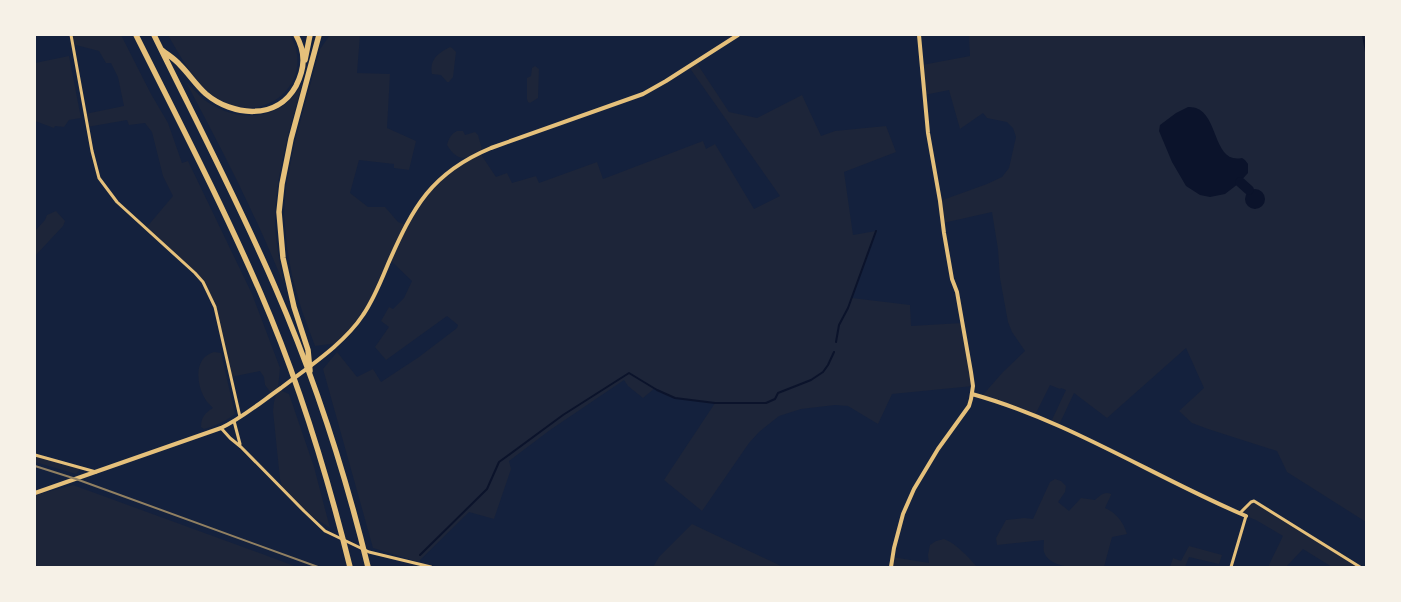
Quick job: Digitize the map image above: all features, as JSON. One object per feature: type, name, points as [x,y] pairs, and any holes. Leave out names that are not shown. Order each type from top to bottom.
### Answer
[{"type":"highway","points":[[136,35],[207,176],[262,296],[288,363],[321,458],[350,567]]},
{"type":"highway","points":[[154,35],[221,168],[276,289],[311,378],[337,454],[356,517],[368,567]]},
{"type":"highway","points":[[296,35],[300,42],[304,62]]},
{"type":"highway","points":[[160,49],[180,65],[207,95],[223,104],[249,112],[264,111],[274,108],[283,102],[296,86],[310,35]]},
{"type":"highway","points":[[311,378],[308,350],[294,307],[283,258],[279,212],[282,184],[291,139],[319,37]]},
{"type":"street","points":[[71,35],[99,178],[117,202],[186,264],[203,282],[215,307],[240,417]]},
{"type":"street","points":[[35,494],[221,428],[234,421],[300,373],[338,343],[357,324],[370,303],[410,217],[430,188],[455,167],[491,148],[643,94],[738,35]]},
{"type":"street","points":[[891,567],[903,514],[914,489],[938,449],[969,406],[973,386],[952,279],[927,128],[919,35]]},
{"type":"street","points":[[972,394],[1008,405],[1059,425],[1246,516],[1231,567]]},
{"type":"street","points":[[234,421],[238,441],[242,447]]},
{"type":"street","points":[[221,428],[325,531],[369,552],[431,567]]},
{"type":"street","points":[[35,455],[97,472]]},
{"type":"street","points":[[1240,514],[1254,501],[1360,567]]},
{"type":"shaded area","points":[[71,35],[121,35],[168,123],[182,163],[188,161],[252,294],[280,368],[278,389],[289,394],[314,467],[330,528],[304,511],[283,489],[280,479],[273,411],[277,391],[272,394],[265,385],[264,377],[260,371],[231,377],[215,307],[203,282],[146,228],[173,196],[163,176],[152,132],[145,123],[129,125],[127,120],[87,127],[85,114],[124,106],[118,77],[111,63],[106,63],[99,51],[72,44]]},
{"type":"shaded area","points":[[168,35],[290,35],[296,49],[295,77],[279,97],[268,104],[242,108],[228,104],[208,92],[200,84]]},
{"type":"shaded area","points":[[330,35],[360,35],[357,73],[390,74],[387,128],[416,141],[409,170],[394,168],[394,164],[359,160],[350,193],[368,207],[385,207],[398,222],[406,225],[410,217],[440,179],[480,153],[496,177],[507,173],[512,183],[536,176],[539,183],[597,162],[603,179],[703,141],[706,149],[715,144],[754,209],[780,196],[689,67],[696,62],[729,112],[757,118],[802,95],[821,136],[835,131],[886,126],[896,152],[844,172],[853,235],[876,231],[852,298],[910,305],[911,326],[962,323],[973,386],[892,394],[878,424],[848,406],[835,405],[801,409],[779,416],[749,443],[702,511],[664,480],[715,403],[675,398],[655,388],[643,398],[628,386],[624,380],[550,430],[509,461],[511,469],[494,519],[469,512],[418,562],[373,548],[323,369],[337,352],[357,377],[373,369],[381,382],[419,357],[457,328],[458,325],[447,316],[386,360],[375,347],[389,327],[381,321],[389,307],[393,309],[404,298],[412,281],[390,260],[363,316],[338,343],[315,346],[292,276],[284,214],[286,186],[295,141],[320,49]]},
{"type":"shaded area","points":[[969,35],[1365,35],[1366,522],[1287,472],[1277,451],[1192,423],[1179,411],[1204,388],[1186,348],[1107,418],[1074,393],[1059,425],[1051,422],[1066,390],[1050,385],[1035,415],[981,397],[1025,351],[1012,332],[1008,322],[1000,278],[998,249],[992,212],[943,223],[940,201],[1002,177],[1009,168],[1016,137],[1013,128],[1007,122],[987,118],[983,113],[960,129],[949,90],[924,95],[922,65],[970,56]]},
{"type":"shaded area","points":[[450,47],[456,52],[453,77],[447,82],[441,75],[432,74],[431,69],[435,58]]},
{"type":"shaded area","points":[[69,56],[81,118],[69,120],[64,127],[55,126],[54,128],[35,121],[35,63]]},
{"type":"shaded area","points":[[535,66],[539,69],[538,98],[530,103],[527,99],[527,78],[531,76],[532,68]]},
{"type":"shaded area","points":[[186,82],[211,104],[222,110],[243,115],[265,114],[275,110],[285,104],[302,84],[280,170],[276,206],[276,239],[284,285],[250,207]]},
{"type":"shaded area","points":[[1188,107],[1196,108],[1209,120],[1226,154],[1233,158],[1242,158],[1248,164],[1248,173],[1225,194],[1210,197],[1200,195],[1186,186],[1172,162],[1159,131],[1160,125]]},
{"type":"shaded area","points":[[457,131],[463,131],[465,135],[475,132],[478,135],[482,149],[472,156],[459,157],[447,145],[450,136]]},
{"type":"shaded area","points":[[1255,189],[1262,192],[1265,199],[1262,206],[1255,209],[1248,206],[1245,199],[1248,192]]},
{"type":"shaded area","points":[[56,211],[65,221],[63,226],[35,256],[35,231],[47,215]]},
{"type":"shaded area","points":[[214,352],[221,353],[235,414],[220,423],[204,429],[201,427],[203,418],[213,408],[205,399],[198,376],[203,359]]},
{"type":"shaded area","points":[[35,455],[81,468],[76,474],[35,462]]},
{"type":"shaded area","points":[[1055,479],[1061,481],[1066,486],[1065,492],[1058,502],[1069,511],[1081,498],[1095,500],[1104,494],[1111,494],[1105,508],[1119,518],[1127,534],[1112,537],[1104,567],[1071,567],[1054,562],[1044,552],[1044,540],[997,545],[996,538],[1006,520],[1033,519],[1050,482]]},
{"type":"shaded area","points":[[73,485],[297,567],[35,567],[35,495]]},
{"type":"shaded area","points":[[1254,501],[1360,567],[1332,567],[1303,549],[1286,567],[1268,567],[1283,536],[1256,520],[1240,514]]},
{"type":"shaded area","points":[[692,524],[783,567],[653,567],[659,557]]},
{"type":"shaded area","points":[[944,539],[958,547],[977,567],[891,567],[892,557],[929,563],[930,545]]},
{"type":"shaded area","points":[[1189,546],[1222,555],[1219,564],[1189,557],[1185,567],[1170,567],[1173,558],[1181,561]]},
{"type":"waterway","points":[[1363,35],[1366,52]]},
{"type":"waterway","points":[[1240,182],[1249,190]]},
{"type":"waterway","points":[[836,342],[839,325],[848,308],[876,231]]},
{"type":"waterway","points":[[420,555],[487,489],[499,462],[563,415],[629,373],[657,390],[675,398],[715,403],[766,403],[775,399],[778,393],[811,380],[823,372],[834,352]]},
{"type":"railway","points":[[35,466],[76,479],[318,567]]}]
